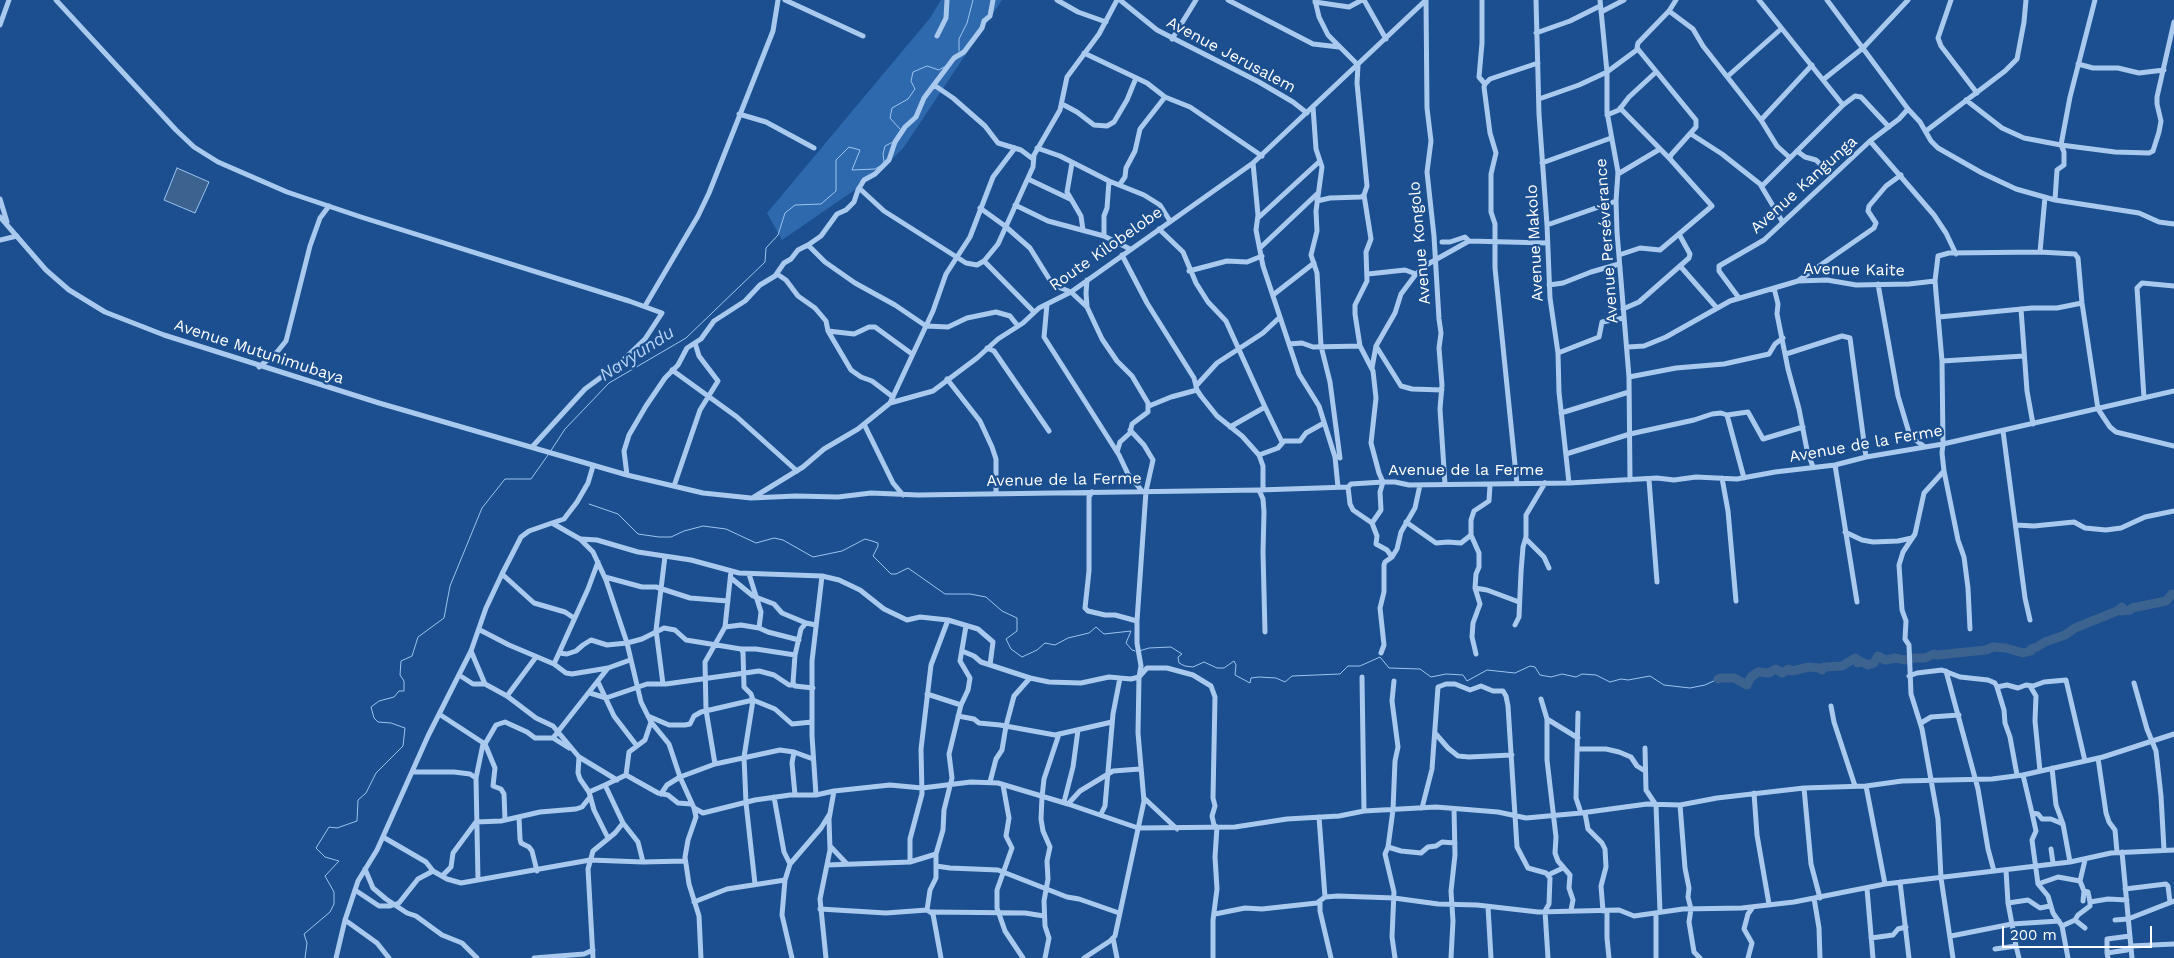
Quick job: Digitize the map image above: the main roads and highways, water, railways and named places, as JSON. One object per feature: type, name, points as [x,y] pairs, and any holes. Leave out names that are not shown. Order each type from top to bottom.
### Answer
[{"type":"waterway","name":"Navyundu","points":[[959,51],[959,39],[967,23],[973,0]]},
{"type":"waterway","name":"Navyundu","points":[[900,129],[890,118],[892,108],[908,99],[915,89],[911,81],[913,72],[927,66],[939,70],[944,67]]},
{"type":"waterway","name":"Navyundu","points":[[884,162],[885,146],[893,142]]},
{"type":"waterway","name":"Navyundu","points":[[550,452],[565,429],[609,383],[686,338],[765,262],[766,248],[778,235],[785,213],[795,205],[821,204],[836,191],[836,160],[849,147],[860,150],[852,170],[875,169],[880,166]]},
{"type":"waterway","name":"Navyundu","points":[[305,958],[307,943],[304,934],[330,912],[334,904],[334,892],[325,876],[339,861],[325,857],[316,848],[329,827],[337,828],[357,821],[358,800],[366,793],[376,773],[403,746],[405,728],[391,723],[378,722],[374,718],[371,707],[379,701],[394,697],[399,691],[404,691],[404,681],[400,675],[401,661],[412,656],[418,637],[444,618],[450,586],[482,508],[505,479],[531,479],[548,455]]},
{"type":"waterway","points":[[589,504],[618,514],[638,534],[671,537],[703,526],[726,529],[756,543],[774,538],[783,540],[813,557],[842,551],[865,539],[878,543],[873,556],[891,574],[896,574],[908,568],[945,594],[970,594],[986,597],[1002,611],[1017,618],[1017,631],[1006,639],[1011,649],[1022,657],[1037,650],[1045,643],[1055,645],[1068,638],[1089,633],[1096,627],[1104,634],[1131,631],[1126,643],[1135,651]]},
{"type":"waterway","points":[[1718,679],[1734,678],[1747,685],[1751,677],[1758,672],[1769,673],[1776,669],[1782,673],[1789,669],[1792,671],[1809,667],[1822,670],[1824,667],[1842,666],[1855,658],[1858,660],[1858,663],[1862,662],[1868,665],[1874,663],[1878,656],[1885,660],[1896,658],[1904,660],[1925,658],[1934,654],[1986,650],[1993,647],[2006,648],[2023,653],[2031,651],[2031,649],[2045,642],[2065,635],[2075,628],[2117,611],[2122,607],[2122,611],[2130,610],[2166,601],[2172,594],[2174,595]]},
{"type":"waterway","points":[[1139,651],[1149,648],[1171,647],[1182,654],[1178,657],[1179,663],[1193,667],[1204,662],[1217,668],[1224,668],[1234,661],[1236,665],[1235,675],[1250,683],[1251,678],[1259,677],[1276,678],[1285,682],[1292,676],[1340,674],[1348,666],[1360,666],[1380,657],[1389,668],[1420,669],[1431,677],[1446,674],[1463,675],[1467,681],[1487,670],[1515,673],[1530,666],[1535,667],[1540,675],[1551,677],[1562,674],[1576,677],[1582,674],[1596,675],[1610,682],[1650,676],[1664,685],[1690,688],[1705,685],[1718,679]]}]
